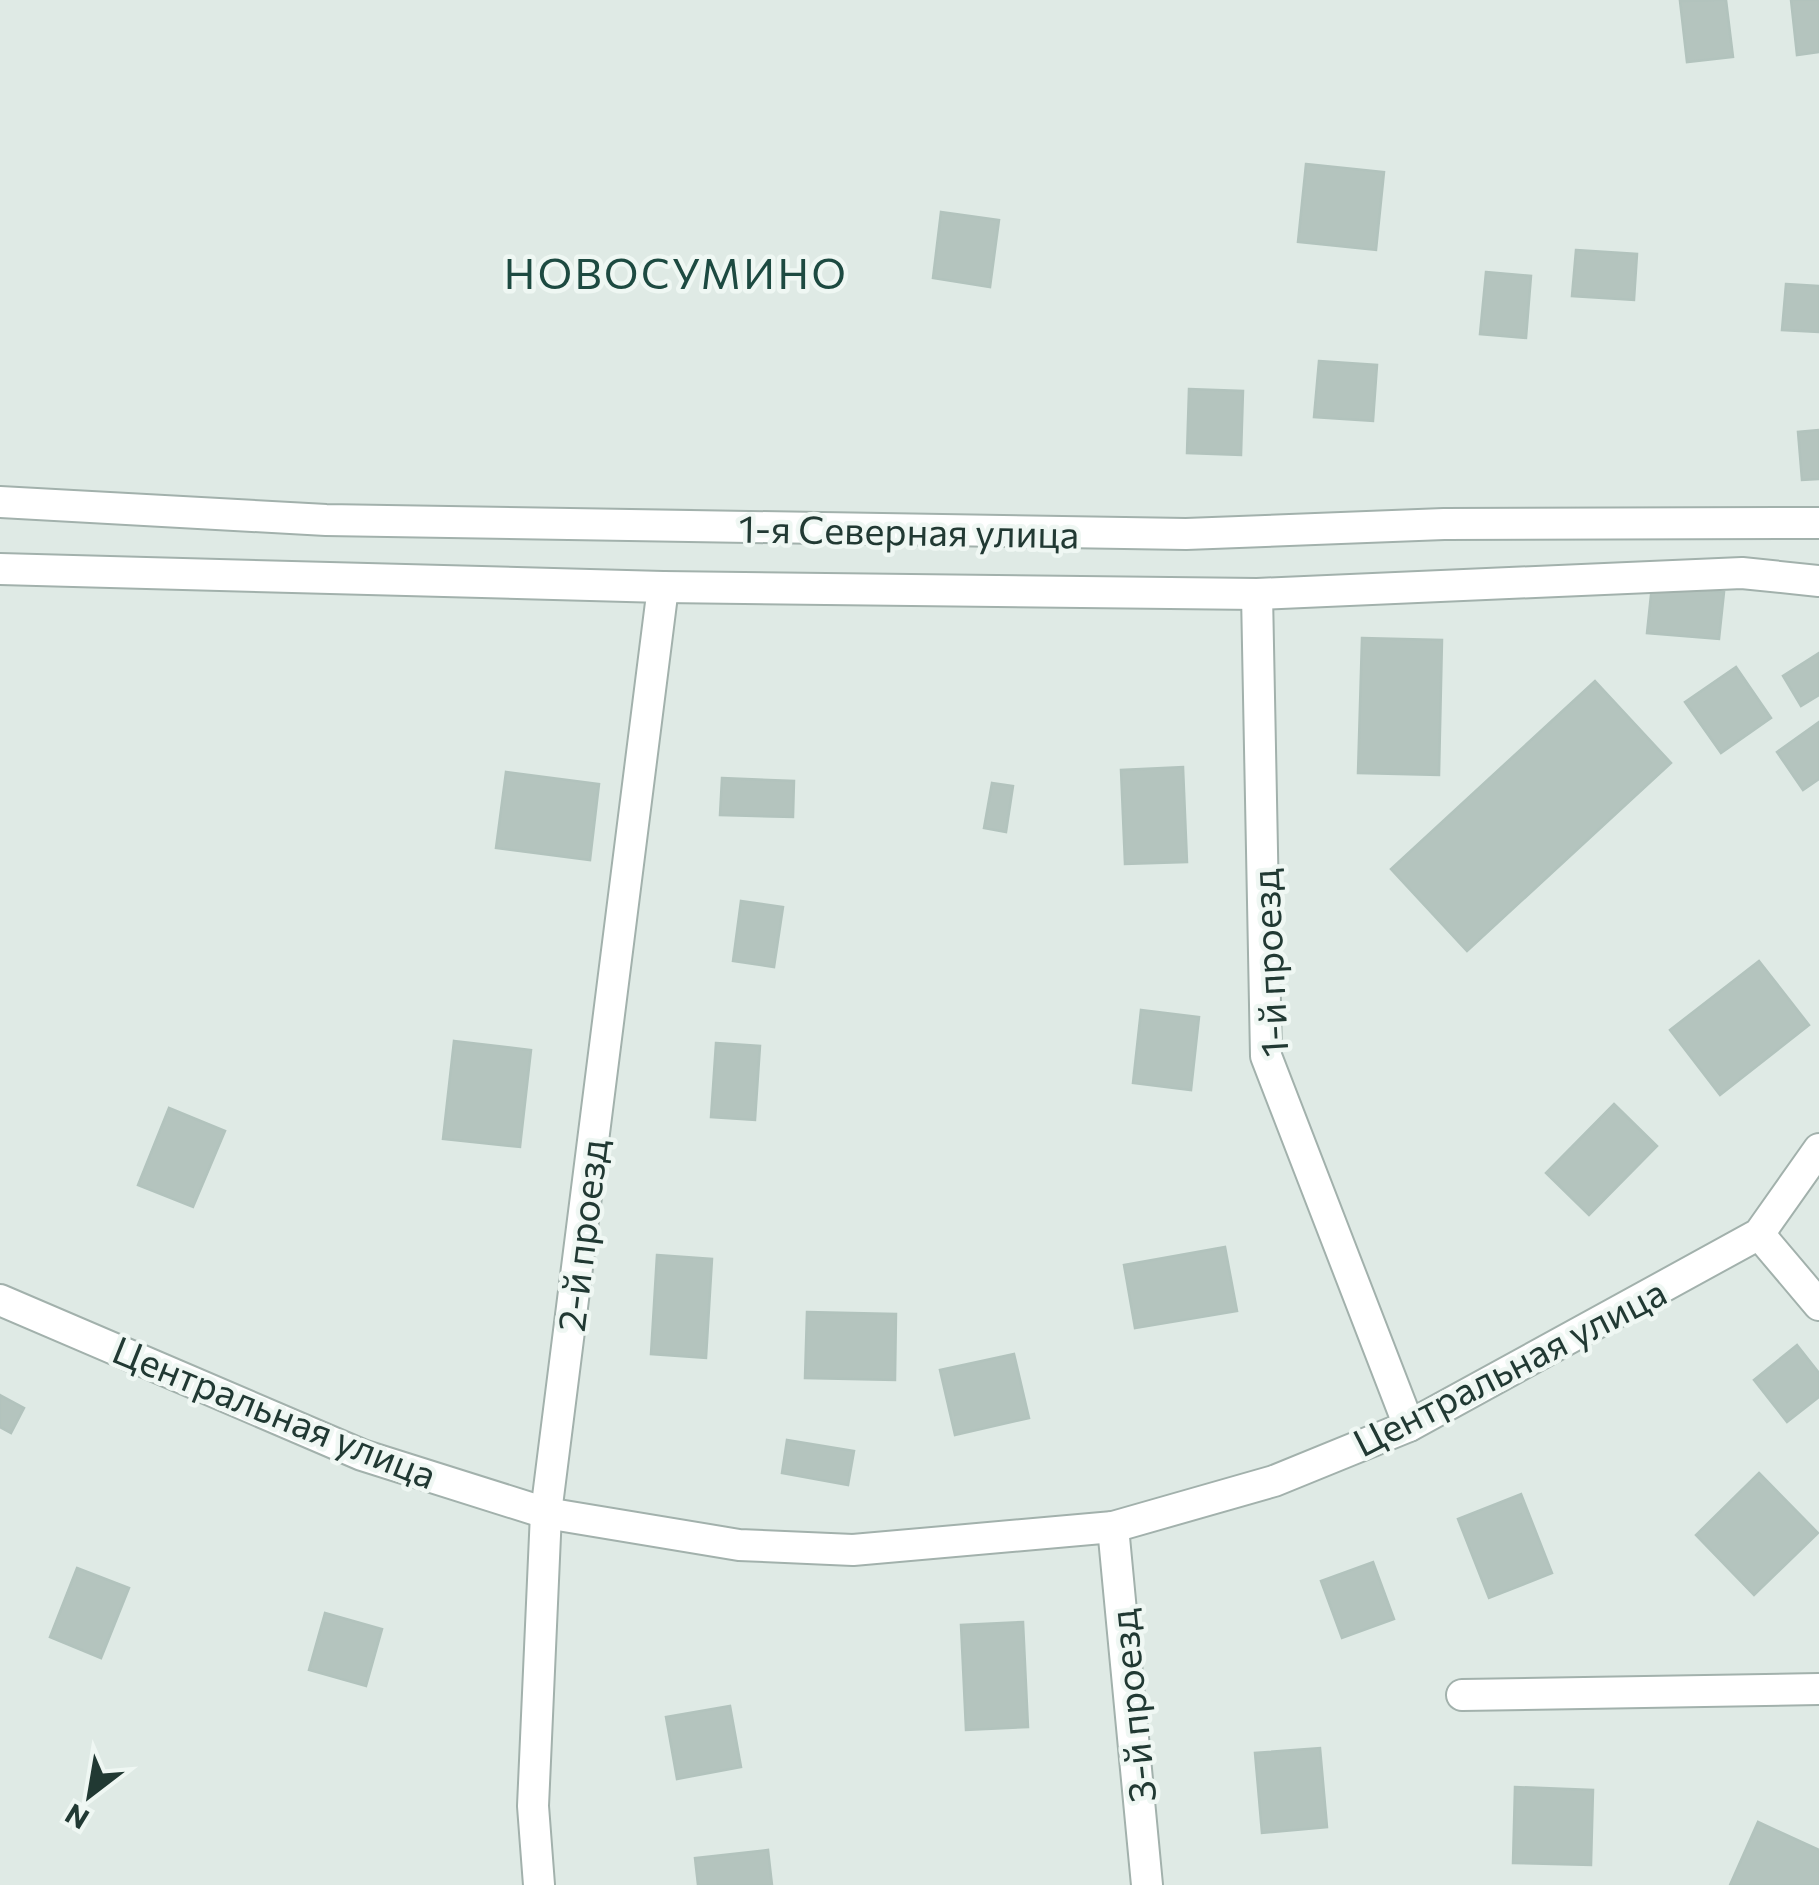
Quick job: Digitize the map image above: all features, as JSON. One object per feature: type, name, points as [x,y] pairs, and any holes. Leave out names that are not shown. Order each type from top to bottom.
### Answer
[{"type":"street","name":"1-я Северная улица","points":[[0,502],[326,520],[1186,534],[1444,524],[1819,522]]},
{"type":"street","points":[[0,569],[664,586],[1257,594],[1742,573],[1819,582]]},
{"type":"street","name":"2-й проезд","points":[[538,1885],[533,1806],[546,1513],[664,586]]},
{"type":"street","name":"1-й проезд","points":[[1257,594],[1266,1056],[1409,1426]]},
{"type":"street","name":"Центральная улица","points":[[0,1300],[362,1456],[546,1513],[739,1545],[853,1550],[1113,1528],[1274,1481],[1409,1426],[1759,1234],[1819,1149]]},
{"type":"street","points":[[1759,1234],[1819,1305]]},
{"type":"street","name":"3-й проезд","points":[[1113,1528],[1147,1885]]},
{"type":"street","points":[[1462,1695],[1819,1688]]},
{"type":"building","points":[[1726,0],[1733,57],[1687,62],[1680,1]]},
{"type":"building","points":[[1791,0],[1819,0],[1819,52],[1797,55]]},
{"type":"building","points":[[1306,164],[1384,172],[1376,250],[1298,242]]},
{"type":"building","points":[[941,212],[999,220],[990,287],[933,278]]},
{"type":"building","points":[[1576,250],[1637,254],[1634,300],[1572,296]]},
{"type":"building","points":[[1486,272],[1531,276],[1526,338],[1480,334]]},
{"type":"building","points":[[1786,284],[1819,286],[1819,332],[1782,330]]},
{"type":"building","points":[[1319,361],[1377,365],[1373,421],[1314,417]]},
{"type":"building","points":[[1189,389],[1243,391],[1241,455],[1187,453]]},
{"type":"building","points":[[1819,430],[1819,479],[1802,480],[1798,432]]},
{"type":"building","points":[[1652,585],[1724,592],[1719,639],[1647,633]]},
{"type":"building","points":[[1362,638],[1442,640],[1439,775],[1358,773]]},
{"type":"building","points":[[1819,653],[1819,695],[1801,706],[1783,676]]},
{"type":"building","points":[[1736,667],[1771,718],[1721,753],[1685,702]]},
{"type":"building","points":[[1595,681],[1671,763],[1467,951],[1391,869]]},
{"type":"building","points":[[1819,722],[1819,779],[1803,790],[1777,752]]},
{"type":"building","points":[[1183,767],[1187,862],[1125,864],[1121,770]]},
{"type":"building","points":[[506,772],[599,784],[590,860],[496,848]]},
{"type":"building","points":[[722,778],[794,781],[793,817],[720,815]]},
{"type":"building","points":[[992,783],[1013,786],[1006,832],[984,828]]},
{"type":"building","points":[[741,901],[783,907],[774,967],[733,961]]},
{"type":"building","points":[[1759,961],[1809,1025],[1720,1095],[1670,1030]]},
{"type":"building","points":[[1141,1010],[1199,1017],[1191,1090],[1133,1083]]},
{"type":"building","points":[[454,1041],[531,1050],[520,1147],[443,1139]]},
{"type":"building","points":[[716,1043],[760,1046],[755,1120],[711,1117]]},
{"type":"building","points":[[1614,1104],[1657,1146],[1589,1215],[1546,1173]]},
{"type":"building","points":[[169,1108],[225,1131],[193,1207],[138,1185]]},
{"type":"building","points":[[1225,1247],[1237,1311],[1135,1328],[1124,1265]]},
{"type":"building","points":[[657,1255],[712,1259],[706,1358],[651,1354]]},
{"type":"building","points":[[807,1312],[896,1314],[895,1380],[805,1378]]},
{"type":"building","points":[[1797,1345],[1819,1373],[1819,1397],[1787,1422],[1754,1380]]},
{"type":"building","points":[[1014,1354],[1029,1418],[955,1435],[940,1370]]},
{"type":"building","points":[[0,1395],[24,1408],[11,1433],[0,1427]]},
{"type":"building","points":[[787,1440],[854,1451],[848,1485],[782,1473]]},
{"type":"building","points":[[1759,1473],[1818,1533],[1754,1595],[1696,1535]]},
{"type":"building","points":[[1521,1494],[1552,1573],[1489,1598],[1458,1519]]},
{"type":"building","points":[[1373,1562],[1394,1619],[1342,1638],[1321,1581]]},
{"type":"building","points":[[77,1568],[129,1588],[101,1658],[50,1637]]},
{"type":"building","points":[[325,1613],[382,1629],[366,1686],[309,1670]]},
{"type":"building","points":[[1023,1622],[1028,1727],[966,1730],[961,1625]]},
{"type":"building","points":[[730,1706],[741,1767],[677,1779],[666,1717]]},
{"type":"building","points":[[1320,1748],[1327,1827],[1262,1833],[1255,1753]]},
{"type":"building","points":[[1515,1787],[1593,1790],[1591,1865],[1513,1863]]},
{"type":"building","points":[[1758,1822],[1819,1850],[1819,1885],[1730,1885]]},
{"type":"building","points":[[768,1850],[772,1885],[698,1885],[695,1858]]},
{"type":"district","name":"НОВОСУМИНО","points":[[676,272]]}]
